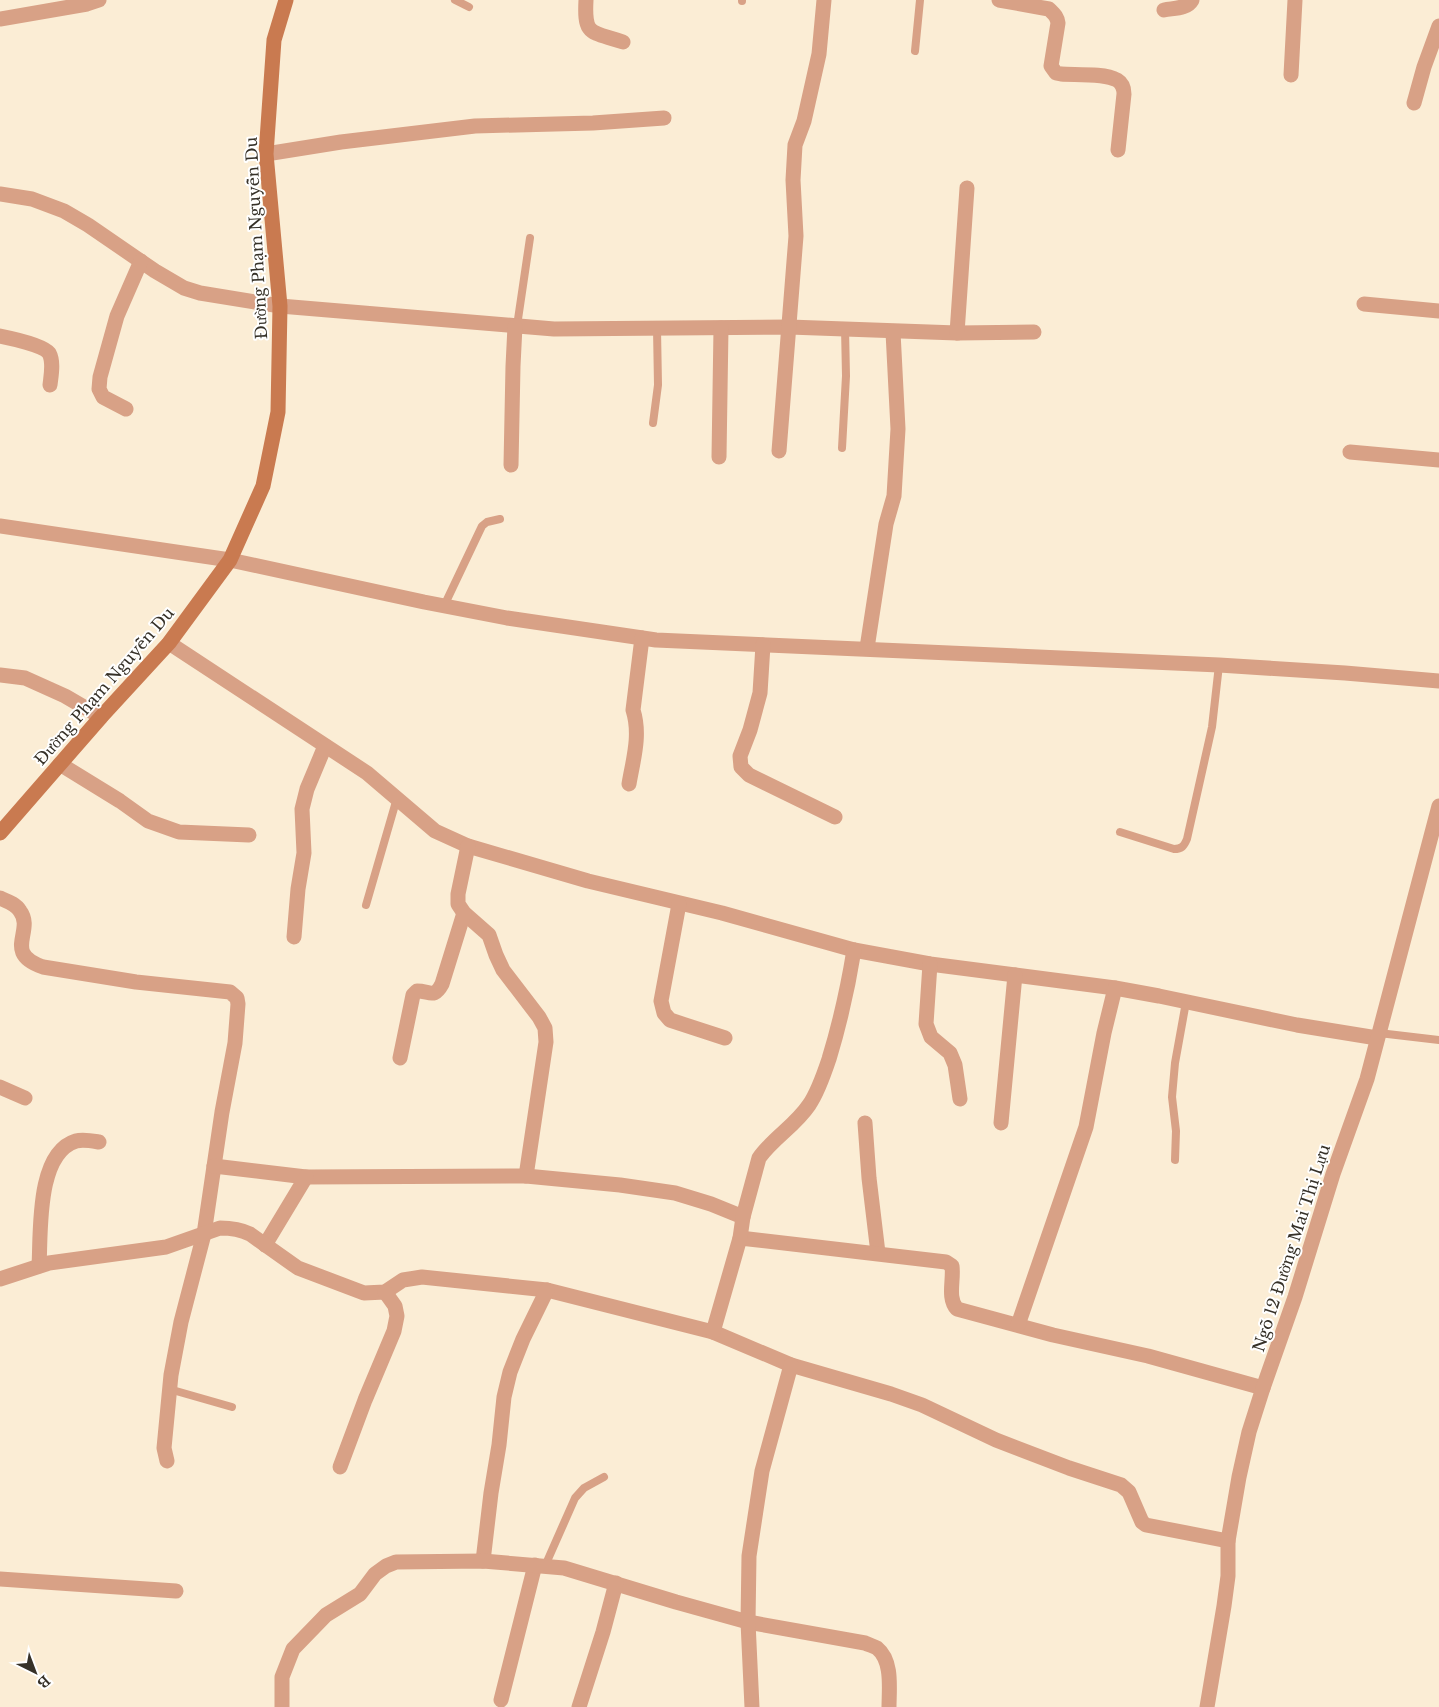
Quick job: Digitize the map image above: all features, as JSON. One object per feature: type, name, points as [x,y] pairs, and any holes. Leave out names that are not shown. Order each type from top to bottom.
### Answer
[{"type":"main road","name":"Đường Phạm Nguyễn Du","points":[[2,828],[169,642],[230,560],[263,486],[278,412],[280,306],[266,154],[274,40],[286,0]]},
{"type":"street","points":[[0,19],[52,5],[87,4],[99,0]]},
{"type":"street","points":[[586,0],[587,26],[591,31],[623,42]]},
{"type":"street","points":[[779,451],[796,236],[793,180],[795,145],[804,121],[818,54],[824,0]]},
{"type":"street","points":[[998,0],[1049,9],[1055,14],[1058,18],[1058,23],[1052,66],[1056,73],[1104,77],[1118,81],[1124,87],[1118,150]]},
{"type":"street","points":[[1164,10],[1185,6],[1191,3],[1192,0]]},
{"type":"street","points":[[1291,75],[1295,0]]},
{"type":"street","points":[[1414,103],[1424,67],[1439,26]]},
{"type":"street","points":[[266,154],[341,142],[475,126],[593,123],[664,118]]},
{"type":"street","points":[[957,333],[967,188]]},
{"type":"street","points":[[0,194],[32,199],[64,211],[184,288],[280,306],[554,329],[789,327],[845,328],[893,332],[1034,332]]},
{"type":"street","points":[[126,409],[104,397],[99,389],[100,377],[116,316],[141,261]]},
{"type":"street","points":[[1364,304],[1439,311]]},
{"type":"street","points":[[511,465],[513,366],[516,326]]},
{"type":"street","points":[[719,457],[721,328]]},
{"type":"street","points":[[867,648],[886,524],[894,496],[898,429],[893,332]]},
{"type":"street","points":[[0,336],[44,348],[49,354],[52,363],[50,385]]},
{"type":"street","points":[[1350,452],[1439,460]]},
{"type":"street","points":[[0,526],[117,545],[230,560],[444,606],[570,628],[642,638],[1219,665],[1439,681]]},
{"type":"street","points":[[629,784],[637,734],[633,710],[642,638]]},
{"type":"street","points":[[169,642],[367,773],[423,822],[468,846],[588,881],[740,918],[854,950],[930,964],[1115,988],[1297,1025],[1378,1036]]},
{"type":"street","points":[[763,645],[760,693],[750,730],[740,756],[741,767],[749,775],[835,817]]},
{"type":"street","points":[[0,674],[25,678],[65,696],[101,717]]},
{"type":"street","points":[[294,937],[298,889],[304,853],[302,809],[307,789],[325,746]]},
{"type":"street","points":[[60,764],[120,801],[148,821],[179,832],[249,836]]},
{"type":"street","name":"Ngõ 12 Đường Mai Thị Lựu","points":[[1207,1707],[1228,1576],[1228,1541],[1238,1477],[1249,1432],[1295,1297],[1333,1174],[1367,1078],[1439,806]]},
{"type":"street","points":[[468,846],[458,894],[458,904],[464,913],[489,935],[504,970],[545,1028],[546,1042],[526,1176]]},
{"type":"street","points":[[0,898],[17,906],[22,913],[24,919],[22,946],[25,957],[31,963],[43,967],[136,982],[230,992],[234,994],[238,1004],[238,1020],[204,1234],[181,1322],[169,1389],[164,1448],[167,1461]]},
{"type":"street","points":[[679,904],[661,1001],[664,1013],[670,1020],[725,1038]]},
{"type":"street","points":[[400,1058],[413,995],[417,991],[432,994],[438,991],[442,984],[464,913]]},
{"type":"street","points":[[713,1332],[740,1238],[743,1217],[759,1158],[765,1150],[796,1122],[810,1104],[823,1075],[845,1001],[854,950]]},
{"type":"street","points":[[930,964],[926,1024],[931,1037],[950,1053],[955,1066],[960,1098]]},
{"type":"street","points":[[1001,1123],[1014,975]]},
{"type":"street","points":[[1018,1325],[1086,1128],[1104,1033],[1115,988]]},
{"type":"street","points":[[0,1087],[25,1098]]},
{"type":"street","points":[[865,1123],[878,1253]]},
{"type":"street","points":[[40,1266],[44,1191],[53,1161],[62,1149],[77,1140],[99,1142]]},
{"type":"street","points":[[214,1166],[306,1177],[526,1176],[620,1185],[675,1193],[711,1204],[743,1217]]},
{"type":"street","points":[[265,1245],[306,1177]]},
{"type":"street","points":[[0,1278],[49,1263],[166,1247],[220,1228],[229,1228],[241,1230],[298,1268],[364,1292],[385,1292],[403,1280],[422,1277],[547,1290],[713,1332],[791,1365],[922,1405],[996,1440],[1069,1468],[1121,1485],[1129,1492],[1142,1522],[1146,1525],[1228,1541]]},
{"type":"street","points":[[740,1238],[950,1263],[953,1270],[953,1305],[957,1309],[1148,1356],[1263,1388]]},
{"type":"street","points":[[483,1561],[504,1397],[510,1372],[523,1339],[547,1290]]},
{"type":"street","points":[[340,1466],[394,1331],[397,1316],[395,1306],[385,1292]]},
{"type":"street","points":[[752,1707],[748,1622],[749,1556],[762,1471],[791,1365]]},
{"type":"street","points":[[282,1707],[282,1677],[293,1649],[326,1616],[360,1594],[375,1574],[396,1562],[410,1561],[483,1561],[564,1568],[748,1622],[865,1643],[876,1648],[883,1656],[888,1671],[889,1707]]},
{"type":"street","points":[[500,1700],[540,1566]]},
{"type":"street","points":[[0,1578],[176,1591]]},
{"type":"street","points":[[579,1707],[603,1632],[616,1583]]},
{"type":"lane","points":[[455,0],[469,6]]},
{"type":"lane","points":[[915,51],[920,0]]},
{"type":"lane","points":[[516,326],[530,238]]},
{"type":"lane","points":[[842,448],[846,376],[845,328]]},
{"type":"lane","points":[[653,423],[658,385],[657,329]]},
{"type":"lane","points":[[444,606],[482,526],[487,522],[500,519]]},
{"type":"lane","points":[[1120,832],[1174,849],[1180,849],[1184,846],[1212,727],[1219,665]]},
{"type":"lane","points":[[366,905],[397,798]]},
{"type":"lane","points":[[1176,1160],[1176,1132],[1172,1098],[1175,1062],[1186,1002]]},
{"type":"lane","points":[[1378,1036],[1439,1040]]},
{"type":"lane","points":[[169,1389],[232,1407]]},
{"type":"lane","points":[[540,1566],[575,1498],[584,1488],[604,1477]]}]
